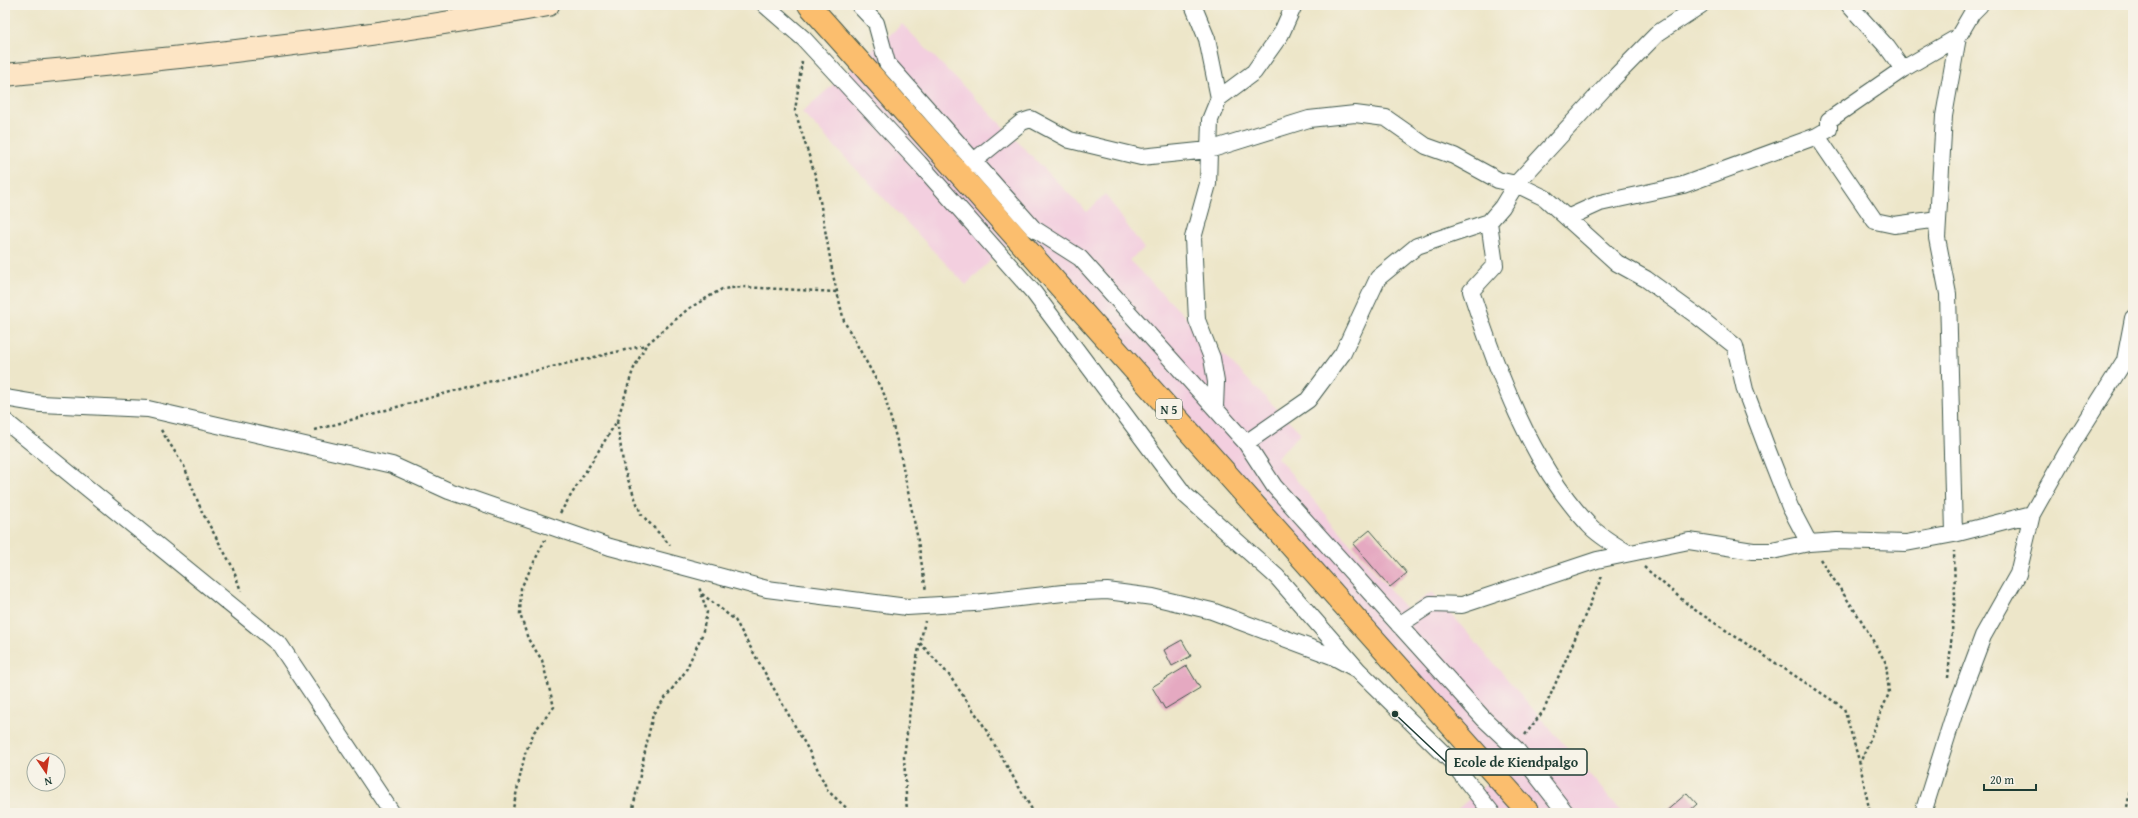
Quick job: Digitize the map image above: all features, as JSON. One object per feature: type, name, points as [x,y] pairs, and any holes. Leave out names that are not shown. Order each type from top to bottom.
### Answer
[{"type":"highway","name":"N 5","points":[[809,5],[966,167],[1529,813]]},
{"type":"street","points":[[5,75],[133,62],[439,25],[548,5]]},
{"type":"street","points":[[765,5],[804,39],[919,163],[1034,293],[1184,494],[1277,577],[1358,670],[1450,760],[1492,813]]},
{"type":"street","points":[[859,5],[876,23],[887,63],[966,167],[1033,228],[1080,258],[1246,443],[1274,486],[1484,718],[1516,749],[1566,813]]},
{"type":"street","points":[[1192,5],[1207,39],[1219,98]]},
{"type":"street","points":[[1215,407],[1216,382],[1212,358],[1197,320],[1193,238],[1208,184],[1210,120],[1219,98],[1254,72],[1282,34],[1294,5]]},
{"type":"street","points":[[1246,443],[1308,400],[1342,352],[1378,278],[1417,246],[1489,222],[1502,207],[1516,184],[1609,83],[1658,33],[1702,5]]},
{"type":"street","points":[[1849,5],[1887,47],[1902,69]]},
{"type":"street","points":[[1954,534],[1948,294],[1937,238],[1944,116],[1958,37],[1972,12],[1980,5]]},
{"type":"street","points":[[1567,218],[1600,203],[1683,185],[1817,136],[1829,129],[1829,120],[1902,69],[1958,37]]},
{"type":"street","points":[[966,167],[1022,122],[1031,119],[1070,140],[1141,157],[1209,150],[1310,120],[1355,114],[1386,118],[1426,146],[1454,156],[1498,180],[1516,184],[1545,198],[1617,263],[1646,279],[1698,316],[1735,346],[1745,390],[1790,507],[1809,543]]},
{"type":"street","points":[[1817,136],[1874,221],[1894,225],[1938,219]]},
{"type":"street","points":[[1489,222],[1495,265],[1471,291],[1491,352],[1530,438],[1559,489],[1590,526],[1628,553]]},
{"type":"street","points":[[1923,813],[1956,708],[1983,636],[2018,574],[2032,514],[2067,452],[2125,360],[2133,318]]},
{"type":"street","points":[[5,398],[41,404],[148,409],[392,465],[449,491],[610,548],[768,589],[907,607],[1063,593],[1107,591],[1154,597],[1219,614],[1332,656],[1358,670]]},
{"type":"street","points":[[5,421],[250,619],[280,645],[392,813]]},
{"type":"street","points":[[1399,625],[1431,604],[1462,605],[1597,560],[1689,541],[1753,551],[1772,551],[1809,543],[1837,541],[1906,543],[1954,534],[2032,514]]},
{"type":"path","points":[[804,39],[795,111],[816,178],[837,292],[844,321],[884,394],[901,456],[917,535],[928,605],[920,644],[904,757],[907,813]]},
{"type":"path","points":[[512,813],[525,754],[534,732],[554,707],[542,660],[528,639],[520,614],[521,588],[552,527],[617,421],[633,370],[646,345],[688,309],[722,289],[742,287],[837,292]]},
{"type":"path","points":[[307,430],[479,384],[646,345]]},
{"type":"path","points":[[148,409],[184,466],[202,512],[232,566],[250,619]]},
{"type":"path","points":[[617,421],[624,469],[641,514],[674,550]]},
{"type":"path","points":[[1947,686],[1955,597],[1954,534]]},
{"type":"path","points":[[1809,543],[1861,620],[1886,663],[1889,693],[1860,764]]},
{"type":"path","points":[[1628,553],[1692,608],[1844,708],[1860,764],[1870,813]]},
{"type":"path","points":[[1516,749],[1544,710],[1611,557]]},
{"type":"path","points":[[632,813],[653,714],[685,672],[702,635],[707,612],[694,570]]},
{"type":"path","points":[[701,594],[734,620],[808,749],[828,791],[852,813]]},
{"type":"path","points":[[920,644],[950,675],[982,724],[1034,813]]},
{"type":"path","points":[[2126,813],[2133,774]]},
{"type":"shaded area","points":[[902,24],[1087,212],[1105,194],[1144,249],[1129,260],[1301,433],[1277,457],[1407,610],[1432,592],[1623,813],[1453,813],[1496,776],[1014,237],[966,285],[802,112]]},
{"type":"building","points":[[1370,530],[1407,573],[1390,587],[1353,544]]},
{"type":"building","points":[[1182,640],[1191,656],[1172,666],[1164,650]]},
{"type":"building","points":[[1187,666],[1200,688],[1165,709],[1152,687]]},
{"type":"building","points":[[1687,793],[1697,804],[1687,813],[1664,813]]},
{"type":"place","name":"Ecole de Kiendpalgo","points":[[1395,714]]}]
